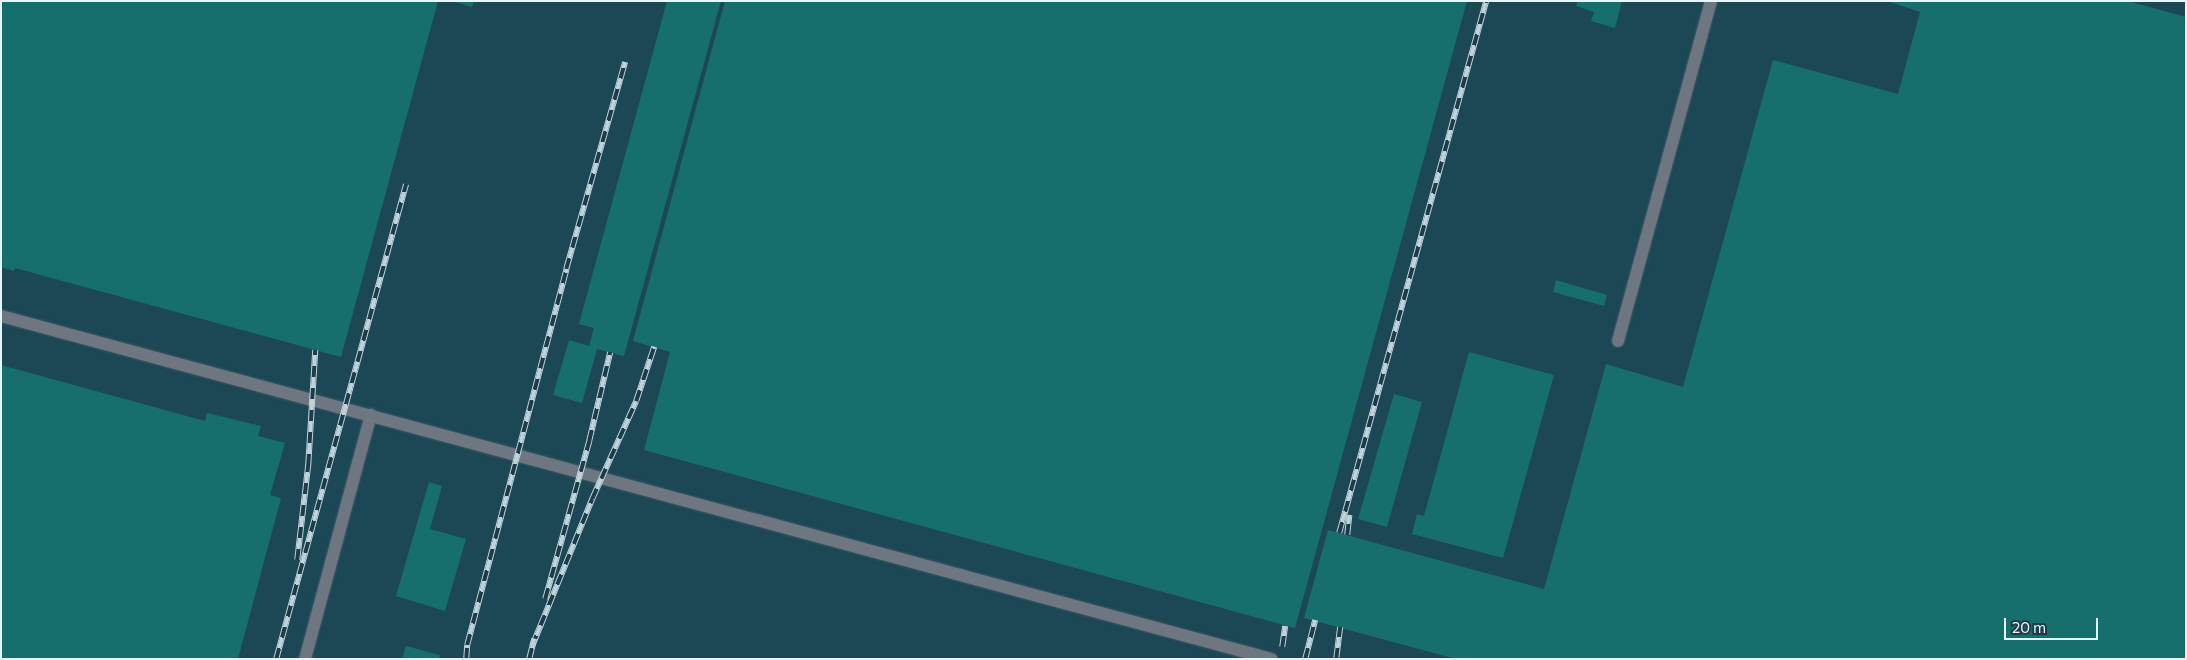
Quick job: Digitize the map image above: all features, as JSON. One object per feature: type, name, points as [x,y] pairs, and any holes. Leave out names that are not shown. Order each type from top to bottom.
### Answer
[{"type":"lane","points":[[1618,341],[1711,1]]},
{"type":"lane","points":[[1,316],[1271,659]]},
{"type":"lane","points":[[305,659],[371,415]]},
{"type":"shaded area","points":[[1,1],[2186,1],[2186,659],[1,659]]},
{"type":"building","points":[[1,1],[438,1],[341,357],[15,268],[14,271],[1,267]]},
{"type":"building","points":[[452,1],[474,1],[472,7]]},
{"type":"building","points":[[667,1],[721,1],[624,356],[597,349],[582,403],[553,395],[569,340],[589,346],[594,328],[579,324]]},
{"type":"building","points":[[725,1],[1467,1],[1295,628],[644,450],[670,352],[633,341]]},
{"type":"building","points":[[1578,1],[1622,1],[1615,28],[1591,21],[1594,12],[1576,6]]},
{"type":"building","points":[[1887,1],[2128,1],[2186,17],[2186,659],[1456,659],[1304,618],[1328,530],[1544,589],[1606,364],[1683,387],[1773,60],[1898,94],[1920,12]]},
{"type":"building","points":[[1556,280],[1607,295],[1604,306],[1553,292]]},
{"type":"building","points":[[1469,352],[1554,375],[1503,558],[1412,534],[1417,514],[1424,516]]},
{"type":"building","points":[[1,365],[205,421],[207,413],[261,426],[258,436],[285,443],[270,495],[281,498],[238,659],[1,659]]},
{"type":"building","points":[[1394,394],[1422,402],[1387,527],[1358,519]]},
{"type":"building","points":[[429,482],[442,486],[430,529],[466,539],[445,611],[396,596]]},
{"type":"building","points":[[406,646],[440,655],[439,659],[402,659]]},
{"type":"railway","points":[[1339,533],[1486,1]]},
{"type":"railway","points":[[466,659],[467,645],[566,269],[625,62]]},
{"type":"railway","points":[[276,659],[406,184]]},
{"type":"railway","points":[[532,646],[592,499],[636,401],[654,347]]},
{"type":"railway","points":[[297,560],[308,465],[315,350]]},
{"type":"railway","points":[[545,599],[589,441],[610,352]]},
{"type":"railway","points":[[1347,535],[1349,515]]},
{"type":"railway","points":[[1305,659],[1315,620]]},
{"type":"railway","points":[[1282,647],[1285,626]]},
{"type":"railway","points":[[1336,659],[1340,627]]},
{"type":"railway","points":[[529,659],[534,639]]}]
